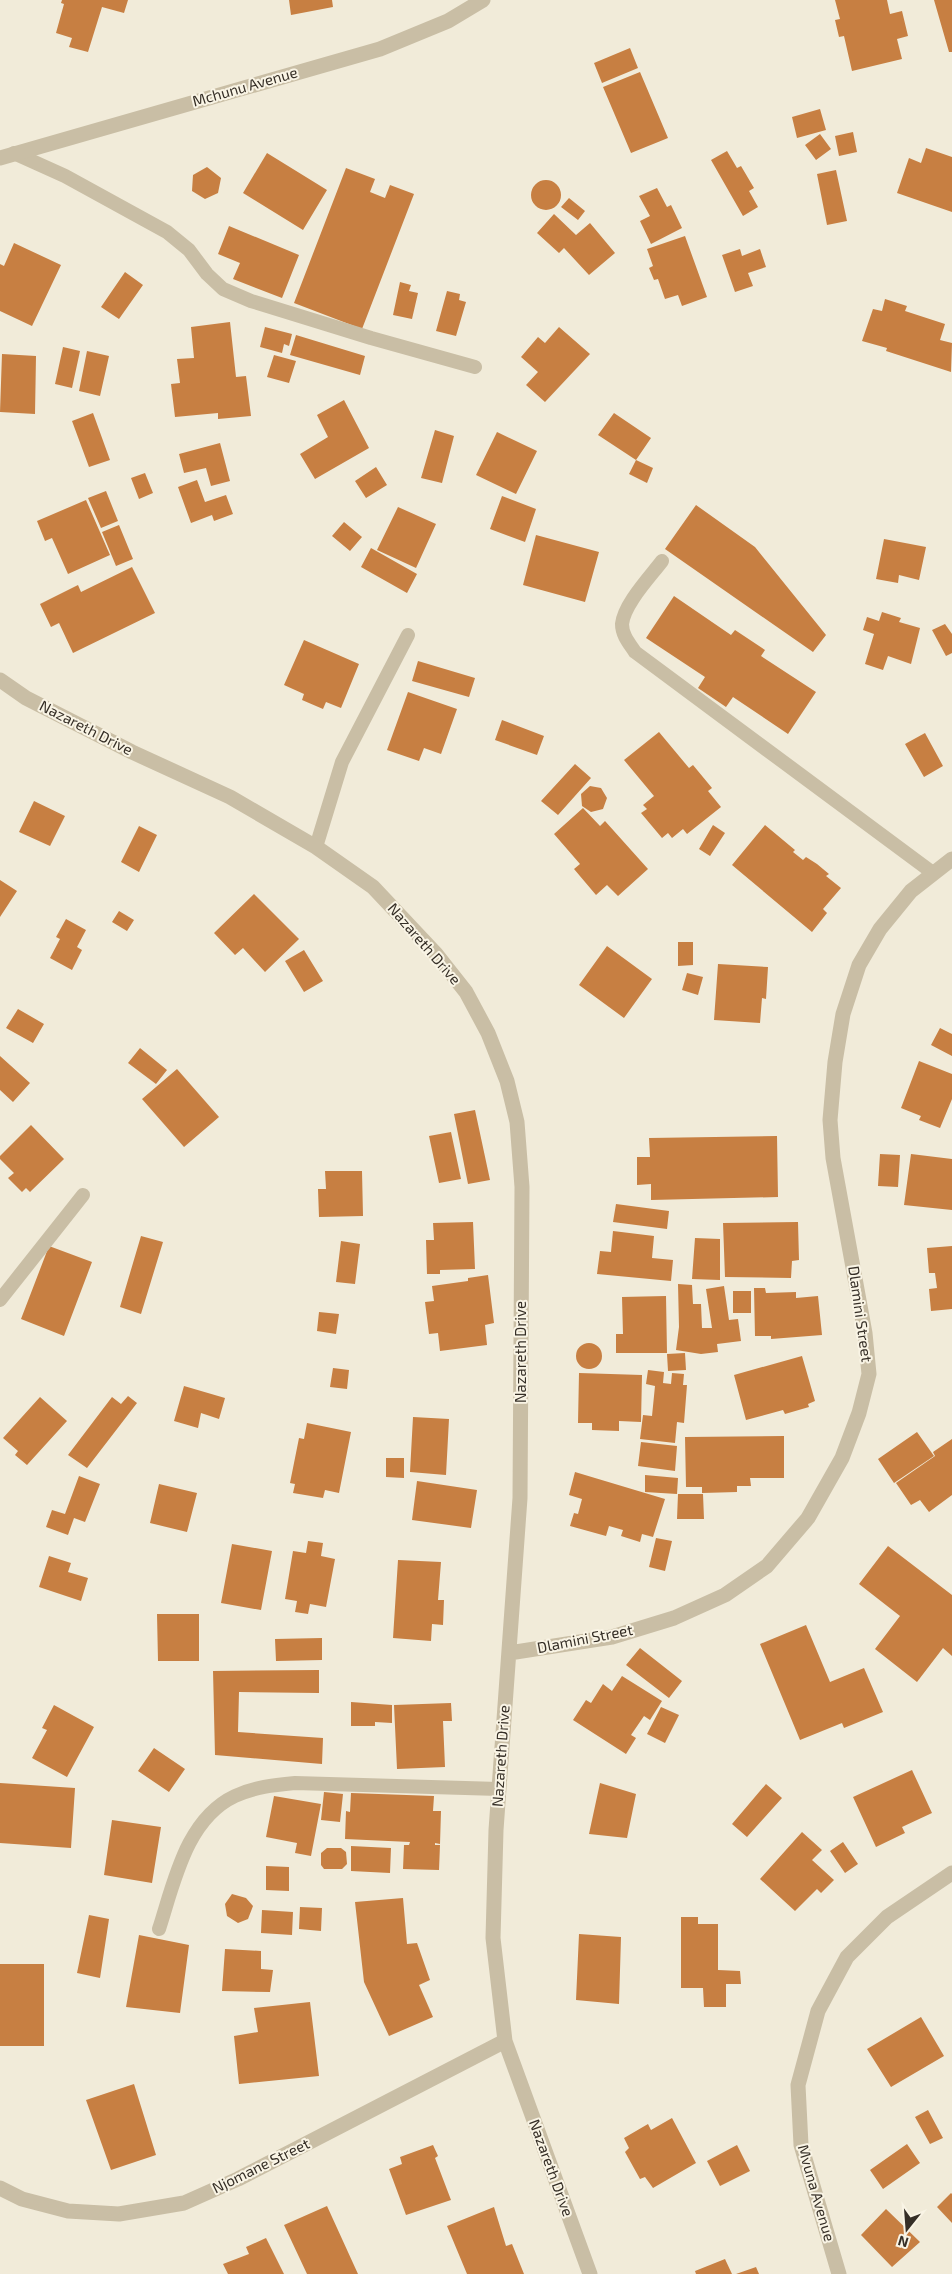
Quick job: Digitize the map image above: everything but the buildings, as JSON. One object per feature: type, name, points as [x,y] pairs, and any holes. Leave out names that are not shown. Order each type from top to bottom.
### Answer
[{"type":"street","name":"Mchunu Avenue","points":[[0,158],[380,49],[448,21],[483,0]]},
{"type":"street","name":"Nazareth Drive","points":[[0,680],[26,698],[132,752],[230,797],[316,847],[373,887],[442,962],[466,992],[488,1033],[511,1097],[516,1122],[522,1197],[520,1498],[499,1789],[493,1938],[505,2041],[590,2274]]},
{"type":"street","name":"Dlamini Street","points":[[509,1653],[612,1637],[674,1618],[725,1594],[767,1566],[808,1518],[842,1458],[860,1413],[869,1374],[865,1333],[834,1158],[830,1120],[843,1014],[859,965],[880,929],[911,891],[952,859]]},
{"type":"street","name":"Mvuna Avenue","points":[[840,2274],[801,2145],[798,2085],[818,2011],[847,1957],[887,1917],[952,1873]]},
{"type":"street","name":"Njomane Street","points":[[0,2188],[22,2199],[68,2211],[119,2214],[184,2203],[238,2179],[505,2041]]},
{"type":"lane","points":[[14,153],[65,176],[167,232],[189,250],[207,274],[223,289],[251,301],[371,338],[476,367]]},
{"type":"lane","points":[[662,561],[626,612],[622,624],[625,637],[635,652],[933,873]]},
{"type":"lane","points":[[316,847],[342,762],[408,635]]},
{"type":"lane","points":[[0,1300],[83,1195]]},
{"type":"lane","points":[[159,1930],[182,1859],[196,1833],[212,1811],[234,1796],[263,1786],[295,1783],[499,1789]]}]
